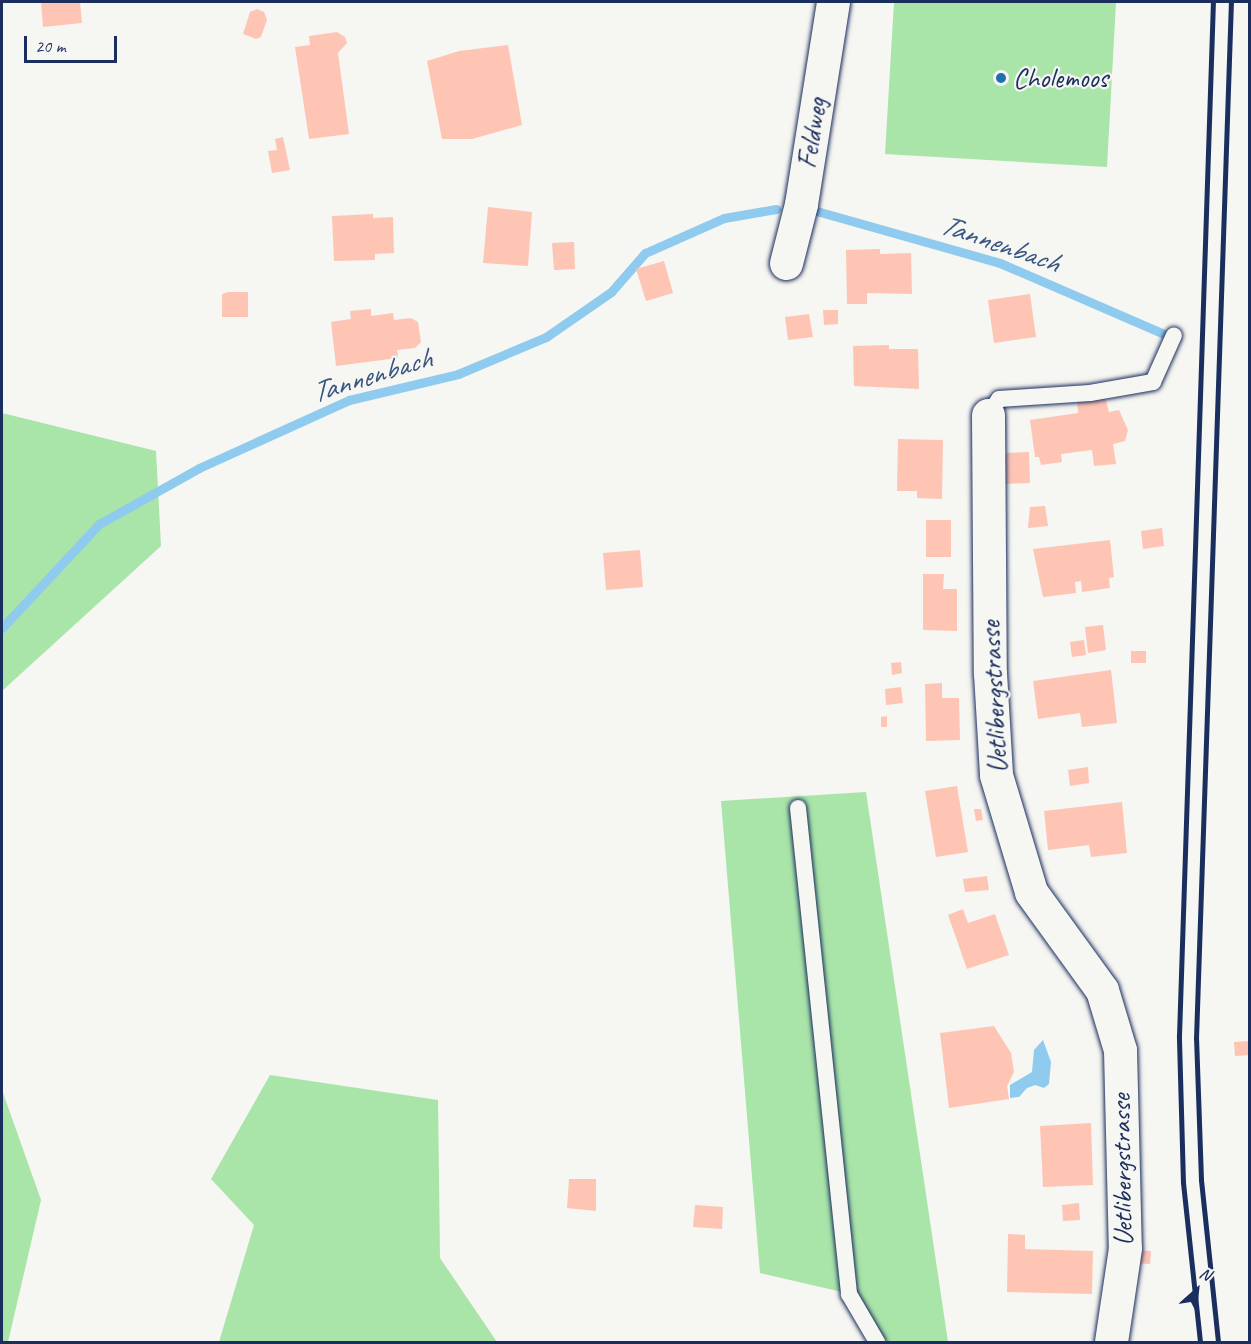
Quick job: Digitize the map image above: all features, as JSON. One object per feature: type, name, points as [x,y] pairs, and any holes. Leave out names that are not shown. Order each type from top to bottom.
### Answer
[{"type":"street","name":"Feldweg","points":[[786,263],[801,204],[833,2]]},
{"type":"street","name":"Uetlibergstrasse","points":[[988,415],[990,673],[996,775],[1031,892],[1102,990],[1120,1050],[1125,1248],[1111,1342]]},
{"type":"lane","points":[[988,415],[999,399],[1090,393],[1153,382],[1174,334]]},
{"type":"lane","points":[[798,807],[849,1294],[877,1342]]},
{"type":"green space","name":"Cholemoos","points":[[894,2],[1116,2],[1107,167],[885,154]]},
{"type":"green space","points":[[2,413],[156,451],[161,546],[2,691]]},
{"type":"green space","points":[[866,792],[948,1342],[887,1342],[855,1295],[760,1273],[721,801]]},
{"type":"green space","points":[[270,1075],[438,1100],[440,1258],[497,1342],[219,1342],[254,1225],[211,1179]]},
{"type":"green space","points":[[2,1090],[41,1200],[8,1342],[2,1342]]},
{"type":"water","points":[[1043,1040],[1051,1062],[1049,1084],[1044,1088],[1035,1085],[1027,1088],[1019,1097],[1010,1098],[1010,1085],[1032,1072],[1034,1050]]},
{"type":"building","points":[[41,2],[80,2],[82,23],[43,27]]},
{"type":"building","points":[[257,9],[264,12],[267,20],[261,37],[256,39],[243,34],[250,12]]},
{"type":"building","points":[[337,32],[345,37],[347,43],[338,53],[349,134],[309,139],[295,47],[310,45],[309,36]]},
{"type":"building","points":[[508,45],[522,125],[472,139],[442,139],[427,61],[459,51]]},
{"type":"building","points":[[283,137],[290,170],[272,173],[268,151],[277,150],[275,139]]},
{"type":"building","points":[[488,207],[532,212],[528,266],[483,263]]},
{"type":"building","points":[[373,214],[373,218],[393,217],[394,253],[375,254],[375,260],[334,261],[332,216]]},
{"type":"building","points":[[574,242],[575,269],[554,270],[552,243]]},
{"type":"building","points":[[880,249],[880,254],[911,253],[912,294],[867,293],[867,304],[847,304],[846,250]]},
{"type":"building","points":[[664,261],[673,293],[646,301],[636,269]]},
{"type":"building","points":[[248,292],[248,317],[222,317],[222,294]]},
{"type":"building","points":[[1030,294],[1036,337],[994,343],[988,300]]},
{"type":"building","points":[[371,309],[371,316],[393,313],[394,320],[411,318],[418,322],[421,342],[415,348],[397,350],[398,358],[336,366],[331,322],[351,319],[350,311]]},
{"type":"building","points":[[823,310],[838,310],[838,324],[824,325]]},
{"type":"building","points":[[809,314],[813,337],[788,340],[785,317]]},
{"type":"building","points":[[889,345],[889,349],[918,349],[919,389],[854,386],[853,346]]},
{"type":"building","points":[[1105,397],[1109,412],[1119,410],[1128,430],[1125,441],[1113,444],[1116,464],[1094,466],[1092,450],[1061,454],[1062,462],[1041,465],[1039,457],[1035,457],[1030,420],[1078,413],[1077,399]]},
{"type":"building","points":[[898,439],[943,440],[942,499],[917,498],[917,491],[897,491]]},
{"type":"building","points":[[1029,452],[1030,483],[1001,484],[1000,460],[1007,453]]},
{"type":"building","points":[[1045,506],[1048,526],[1028,528],[1030,507]]},
{"type":"building","points":[[926,520],[951,520],[951,557],[926,557]]},
{"type":"building","points":[[1162,528],[1164,546],[1143,549],[1141,531]]},
{"type":"building","points":[[1110,540],[1114,577],[1109,578],[1110,588],[1082,592],[1081,581],[1075,582],[1076,593],[1043,597],[1033,549]]},
{"type":"building","points":[[640,550],[643,587],[606,590],[603,553]]},
{"type":"building","points":[[923,574],[944,574],[943,589],[957,589],[957,631],[923,630]]},
{"type":"building","points":[[1103,625],[1106,650],[1088,653],[1085,627]]},
{"type":"building","points":[[1084,640],[1086,655],[1072,657],[1070,642]]},
{"type":"building","points":[[1131,651],[1146,651],[1146,663],[1131,663]]},
{"type":"building","points":[[901,662],[902,673],[892,675],[891,663]]},
{"type":"building","points":[[1111,670],[1117,723],[1082,727],[1080,713],[1038,719],[1033,681]]},
{"type":"building","points":[[942,683],[942,698],[959,698],[960,740],[926,741],[925,684]]},
{"type":"building","points":[[901,687],[903,703],[886,705],[885,689]]},
{"type":"building","points":[[887,716],[887,727],[881,727],[881,717]]},
{"type":"building","points":[[1088,767],[1089,783],[1070,786],[1068,770]]},
{"type":"building","points":[[957,786],[968,852],[936,857],[925,791]]},
{"type":"building","points":[[1122,802],[1127,853],[1091,857],[1089,845],[1048,850],[1044,811]]},
{"type":"building","points":[[974,809],[981,809],[983,820],[976,821]]},
{"type":"building","points":[[987,876],[989,890],[965,892],[963,879]]},
{"type":"building","points":[[963,909],[968,923],[995,914],[1009,955],[967,969],[948,915]]},
{"type":"building","points":[[994,1026],[1011,1053],[1014,1072],[1007,1086],[1009,1099],[949,1108],[940,1033]]},
{"type":"building","points":[[1250,1041],[1250,1055],[1235,1056],[1234,1042]]},
{"type":"building","points":[[1091,1123],[1093,1185],[1043,1187],[1040,1126]]},
{"type":"building","points":[[569,1179],[596,1179],[596,1211],[567,1208]]},
{"type":"building","points":[[1079,1203],[1080,1220],[1063,1221],[1062,1205]]},
{"type":"building","points":[[695,1205],[723,1207],[722,1229],[693,1227]]},
{"type":"building","points":[[1008,1234],[1025,1235],[1025,1249],[1093,1251],[1092,1294],[1007,1292]]},
{"type":"building","points":[[1135,1250],[1151,1251],[1150,1264],[1135,1263]]},
{"type":"waterway","name":"Tannenbach","points":[[2,628],[99,524],[199,468],[349,400],[458,374],[546,337],[611,292],[645,253],[724,218],[776,209]]},
{"type":"waterway","name":"Tannenbach","points":[[813,210],[1000,263],[1166,335]]},
{"type":"railway","points":[[1200,1342],[1183,1183],[1179,1036],[1213,2]]},
{"type":"railway","points":[[1218,1342],[1201,1180],[1196,1039],[1231,2]]},
{"type":"place","name":"Cholemoos","points":[[1001,78]]}]
